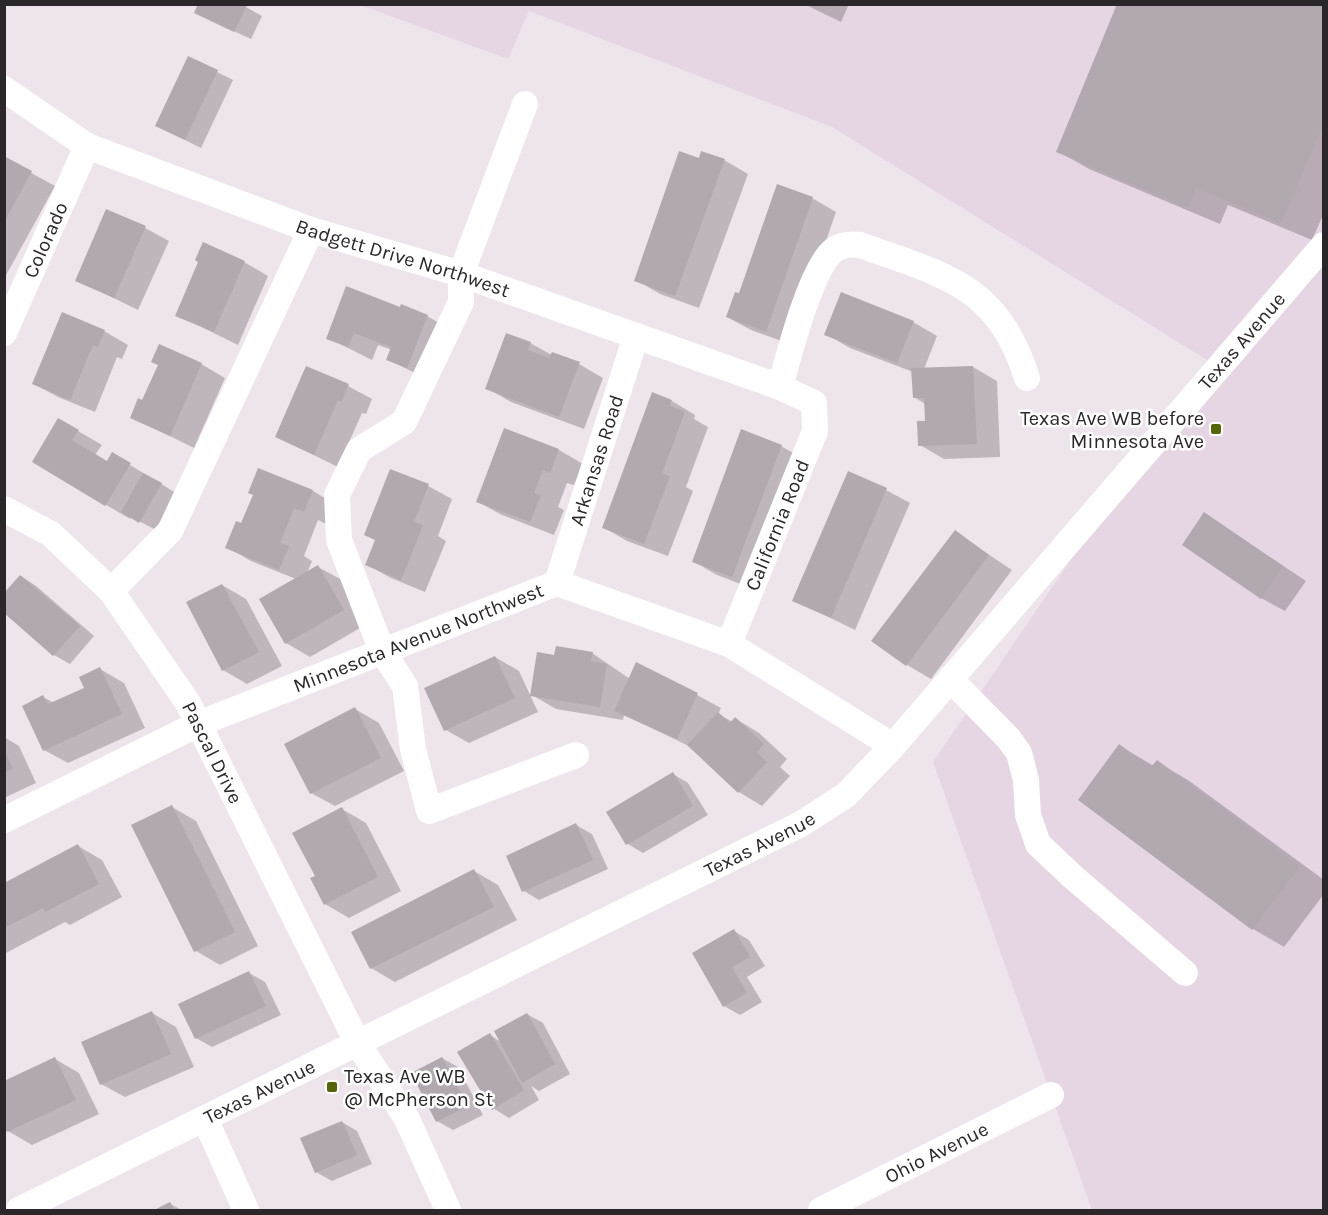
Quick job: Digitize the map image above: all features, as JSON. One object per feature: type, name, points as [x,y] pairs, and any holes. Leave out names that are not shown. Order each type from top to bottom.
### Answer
[{"type":"street","name":"Badgett Drive Northwest","points":[[4,89],[87,146],[311,230],[461,274],[780,387],[814,403]]},
{"type":"street","points":[[525,104],[461,274],[461,302],[404,422],[359,450],[337,495],[339,540],[382,651],[405,686],[413,749],[429,811],[576,755]]},
{"type":"street","name":"Colorado","points":[[4,333],[87,146]]},
{"type":"street","points":[[111,591],[170,531],[311,230]]},
{"type":"street","points":[[780,387],[802,314],[826,258],[835,249],[848,244],[860,245],[949,278],[978,295],[996,313],[1008,332],[1019,353],[1027,378]]},
{"type":"street","name":"Texas Avenue","points":[[19,1210],[801,824],[846,795],[893,746],[1323,245]]},
{"type":"street","name":"Arkansas Road","points":[[557,583],[636,336]]},
{"type":"street","name":"California Road","points":[[729,644],[815,431],[814,403]]},
{"type":"street","name":"Pascal Drive","points":[[4,509],[51,534],[111,591],[188,704],[358,1044],[408,1119],[448,1210]]},
{"type":"street","name":"Minnesota Avenue Northwest","points":[[4,819],[198,723],[557,583],[729,644],[893,746]]},
{"type":"street","points":[[950,679],[1009,739],[1019,753],[1026,780],[1028,815],[1038,844],[1185,973]]},
{"type":"street","name":"Ohio Avenue","points":[[821,1210],[1051,1095]]},
{"type":"street","points":[[205,1119],[246,1210]]},
{"type":"shaded area","points":[[360,5],[1323,5],[1323,1210],[1092,1210],[933,762],[1207,360],[832,127],[529,11],[508,59]]},
{"type":"building","points":[[198,4],[247,5],[234,32],[194,13]]},
{"type":"building","points":[[1117,4],[1324,4],[1324,123],[1281,223],[1196,188],[1188,208],[1056,152]]},
{"type":"building","points":[[188,56],[218,70],[185,140],[155,126]]},
{"type":"building","points":[[679,151],[699,158],[701,151],[725,159],[675,296],[634,281]]},
{"type":"building","points":[[4,156],[32,171],[4,222]]},
{"type":"building","points":[[777,184],[813,197],[766,332],[726,317],[735,292],[739,293]]},
{"type":"building","points":[[106,209],[146,226],[114,298],[75,281]]},
{"type":"building","points":[[203,242],[245,261],[214,332],[175,316],[198,262],[195,260]]},
{"type":"building","points":[[346,286],[428,315],[407,368],[386,360],[391,347],[354,333],[348,347],[326,339]]},
{"type":"building","points":[[841,292],[914,321],[897,363],[824,335]]},
{"type":"building","points":[[62,312],[105,330],[98,347],[93,345],[70,400],[32,384]]},
{"type":"building","points":[[506,333],[531,342],[528,350],[549,358],[552,352],[580,362],[559,417],[485,389]]},
{"type":"building","points":[[159,344],[202,363],[170,436],[130,418],[138,398],[142,400],[158,365],[151,362]]},
{"type":"building","points":[[306,366],[349,384],[341,402],[338,400],[314,455],[275,437]]},
{"type":"building","points":[[973,366],[977,444],[918,446],[917,421],[925,421],[924,398],[913,398],[911,368]]},
{"type":"building","points":[[652,392],[672,400],[670,406],[685,412],[662,473],[670,476],[644,544],[602,528]]},
{"type":"building","points":[[58,418],[79,430],[72,440],[107,461],[112,452],[131,463],[105,506],[32,462]]},
{"type":"building","points":[[504,428],[559,449],[550,473],[543,470],[534,493],[541,495],[530,522],[476,502]]},
{"type":"building","points":[[741,429],[782,445],[732,577],[692,562]]},
{"type":"building","points":[[258,468],[313,490],[304,512],[294,508],[280,543],[289,546],[279,570],[225,548],[236,521],[241,523],[253,495],[248,493]]},
{"type":"building","points":[[390,469],[429,484],[414,522],[423,525],[401,580],[365,565],[375,540],[364,535]]},
{"type":"building","points":[[848,471],[887,488],[831,618],[792,601]]},
{"type":"building","points":[[143,473],[162,483],[139,523],[121,512]]},
{"type":"building","points":[[1204,512],[1283,566],[1261,599],[1182,545]]},
{"type":"building","points":[[955,530],[989,555],[906,666],[871,641]]},
{"type":"building","points":[[318,565],[344,610],[285,644],[259,599]]},
{"type":"building","points":[[20,575],[80,626],[53,656],[4,613],[4,593]]},
{"type":"building","points":[[222,584],[259,652],[222,671],[186,602]]},
{"type":"building","points":[[556,646],[593,652],[591,661],[607,664],[600,707],[530,696],[537,652],[554,655]]},
{"type":"building","points":[[495,656],[515,698],[444,731],[424,688]]},
{"type":"building","points":[[636,662],[698,693],[677,739],[614,711]]},
{"type":"building","points":[[100,667],[122,714],[43,751],[22,706],[43,695],[48,704],[84,688],[79,677]]},
{"type":"building","points":[[355,707],[381,758],[310,794],[284,744]]},
{"type":"building","points":[[718,712],[730,723],[735,717],[764,744],[757,752],[767,762],[738,793],[687,745]]},
{"type":"building","points":[[1119,744],[1151,767],[1157,760],[1300,866],[1252,930],[1078,800]]},
{"type":"building","points":[[4,750],[13,769],[4,773]]},
{"type":"building","points":[[673,772],[693,806],[626,845],[606,812]]},
{"type":"building","points":[[172,805],[235,932],[194,952],[131,825]]},
{"type":"building","points":[[342,807],[378,877],[324,905],[310,878],[315,876],[292,833]]},
{"type":"building","points":[[576,823],[593,860],[522,892],[506,856]]},
{"type":"building","points":[[78,844],[99,884],[45,912],[43,908],[4,928],[4,883]]},
{"type":"building","points":[[474,869],[494,907],[370,969],[351,932]]},
{"type":"building","points":[[734,929],[750,957],[732,967],[747,993],[723,1007],[692,953]]},
{"type":"building","points":[[249,971],[266,1006],[195,1039],[178,1004]]},
{"type":"building","points":[[152,1011],[171,1054],[100,1085],[81,1042]]},
{"type":"building","points":[[527,1013],[555,1064],[522,1083],[494,1031]]},
{"type":"building","points":[[490,1033],[524,1090],[492,1110],[457,1052]]},
{"type":"building","points":[[55,1057],[76,1100],[7,1132],[4,1127],[4,1081]]},
{"type":"building","points":[[442,1057],[468,1106],[436,1122],[411,1073]]},
{"type":"building","points":[[342,1121],[357,1155],[315,1173],[300,1138]]},
{"type":"building","points":[[170,1202],[175,1210],[154,1210]]},
{"type":"place","name":"Texas Ave WB before Minnesota Ave","points":[[1216,429]]},
{"type":"place","name":"Texas Ave WB @ McPherson St","points":[[332,1087]]}]
